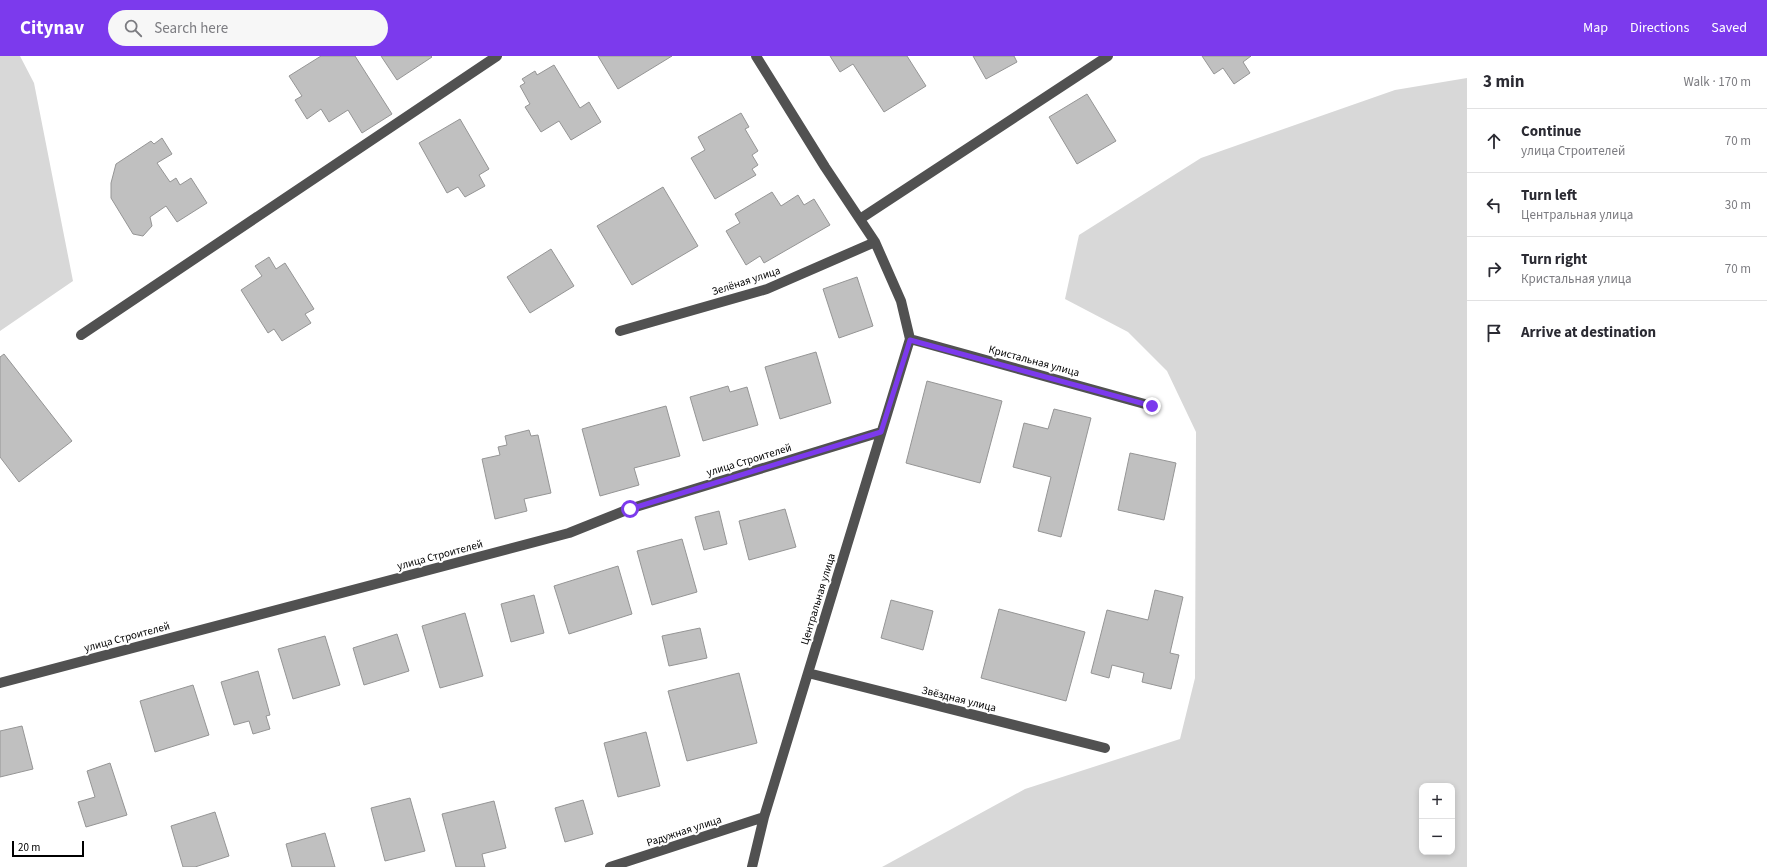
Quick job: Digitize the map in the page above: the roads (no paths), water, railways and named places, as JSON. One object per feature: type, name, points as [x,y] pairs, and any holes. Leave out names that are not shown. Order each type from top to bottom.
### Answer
[{"type":"street","points":[[81,336],[498,56]]},
{"type":"street","points":[[756,56],[826,168],[875,242],[901,301],[910,340]]},
{"type":"street","points":[[860,219],[1108,56]]},
{"type":"street","name":"Зелёная улица","points":[[620,331],[766,289],[875,242]]},
{"type":"street","name":"Кристальная улица","points":[[910,340],[1152,406]]},
{"type":"street","name":"Центральная улица","points":[[752,867],[764,817],[910,340]]},
{"type":"street","name":"улица Строителей","points":[[0,683],[569,533],[630,509],[881,432]]},
{"type":"street","name":"Звёздная улица","points":[[808,673],[1105,748]]},
{"type":"street","name":"Радужная улица","points":[[610,867],[764,817]]}]
